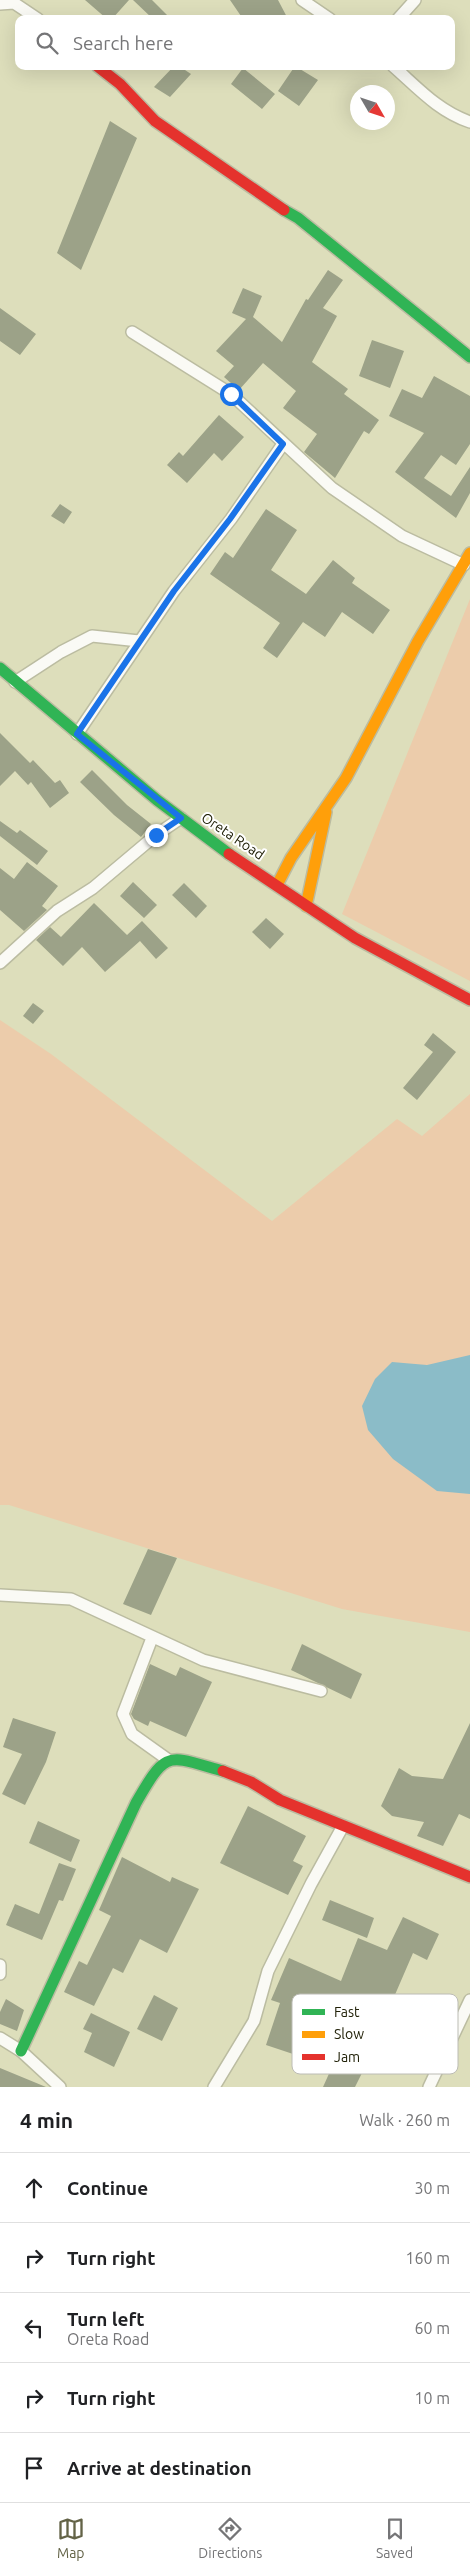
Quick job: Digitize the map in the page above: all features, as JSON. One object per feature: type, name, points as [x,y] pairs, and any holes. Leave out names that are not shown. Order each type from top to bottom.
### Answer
[{"type":"street","points":[[302,0],[324,15]]},
{"type":"street","points":[[402,15],[415,0]]},
{"type":"street","points":[[0,4],[14,3],[32,15]]},
{"type":"street","points":[[101,70],[120,84],[155,121],[201,151],[267,200],[298,218],[470,357]]},
{"type":"street","points":[[397,70],[438,107],[452,116],[470,122]]},
{"type":"street","points":[[132,332],[231,394],[332,488],[402,536],[464,565]]},
{"type":"street","points":[[77,734],[174,591],[230,519],[283,444]]},
{"type":"street","points":[[277,885],[309,832],[326,810],[364,744],[418,641],[470,553]]},
{"type":"street","points":[[15,682],[61,652],[92,636],[139,641]]},
{"type":"street","name":"Oreta Road","points":[[0,668],[77,734],[223,850],[356,938],[431,981],[470,1000]]},
{"type":"street","points":[[306,906],[326,810]]},
{"type":"street","points":[[0,963],[57,911],[93,888],[156,835],[181,818]]},
{"type":"street","points":[[0,1595],[71,1599],[203,1660],[321,1691]]},
{"type":"street","points":[[152,1638],[123,1714],[132,1734],[167,1759],[177,1758],[236,1775],[280,1800],[470,1877]]},
{"type":"street","points":[[22,2052],[136,1804],[156,1771],[167,1759]]},
{"type":"street","points":[[214,2087],[254,2021],[268,1971],[310,1884],[343,1826]]},
{"type":"street","points":[[0,1965],[0,1974]]},
{"type":"street","points":[[458,2025],[470,2000]]},
{"type":"street","points":[[0,2038],[22,2052],[60,2087]]},
{"type":"street","points":[[429,2087],[435,2074]]},
{"type":"shaded area","points":[[470,599],[470,981],[342,914]]},
{"type":"shaded area","points":[[0,1020],[51,1054],[272,1221],[397,1119],[422,1136],[470,1094],[470,1632],[342,1609],[9,1505],[0,1505]]},
{"type":"water","points":[[470,1355],[470,1494],[437,1491],[393,1459],[368,1430],[362,1406],[375,1379],[392,1362],[427,1365]]},
{"type":"building","points":[[85,0],[129,0],[116,15],[102,15]]},
{"type":"building","points":[[133,0],[152,0],[167,15],[149,15]]},
{"type":"building","points":[[230,0],[278,0],[286,15],[240,15]]},
{"type":"building","points":[[170,70],[185,70],[191,74],[170,97],[154,87]]},
{"type":"building","points":[[242,70],[245,70],[275,94],[262,109],[231,84]]},
{"type":"building","points":[[292,70],[302,70],[318,80],[299,106],[278,91]]},
{"type":"building","points":[[110,121],[137,138],[81,270],[57,253]]},
{"type":"building","points":[[328,270],[343,280],[323,308],[337,316],[312,362],[348,389],[344,394],[379,420],[369,434],[364,431],[335,478],[304,452],[317,434],[283,408],[296,391],[263,363],[239,390],[224,377],[234,366],[216,351],[246,319],[232,313],[243,288],[262,296],[253,317],[282,342],[306,299],[308,300]]},
{"type":"building","points":[[0,308],[36,334],[20,355],[0,341]]},
{"type":"building","points":[[372,340],[404,351],[390,388],[359,376]]},
{"type":"building","points":[[434,376],[470,396],[470,444],[456,465],[441,455],[424,478],[451,496],[470,467],[470,493],[456,518],[395,472],[424,433],[389,416],[402,389],[422,398]]},
{"type":"building","points":[[219,415],[244,437],[222,461],[214,453],[187,483],[167,465],[179,452],[183,456]]},
{"type":"building","points":[[60,504],[72,512],[64,524],[51,516]]},
{"type":"building","points":[[266,509],[297,530],[271,570],[306,594],[333,560],[355,578],[352,583],[390,610],[373,634],[342,612],[325,637],[303,622],[277,658],[263,648],[280,623],[210,574],[225,552],[233,558]]},
{"type":"building","points":[[0,733],[30,763],[33,760],[55,783],[60,780],[69,793],[50,808],[31,782],[28,785],[15,771],[0,786]]},
{"type":"building","points":[[92,770],[127,805],[151,824],[141,837],[114,815],[80,782]]},
{"type":"building","points":[[0,821],[17,833],[20,830],[48,851],[37,865],[0,836]]},
{"type":"building","points":[[27,862],[58,886],[42,906],[47,910],[24,931],[0,910],[0,868],[14,879]]},
{"type":"building","points":[[133,882],[157,905],[144,918],[120,896]]},
{"type":"building","points":[[184,883],[207,906],[196,918],[172,895]]},
{"type":"building","points":[[94,903],[127,935],[142,921],[168,948],[156,959],[140,941],[105,972],[82,947],[63,966],[36,940],[50,927],[61,937]]},
{"type":"building","points":[[266,918],[284,934],[270,949],[252,932]]},
{"type":"building","points":[[33,1003],[44,1011],[33,1024],[23,1016]]},
{"type":"building","points":[[433,1033],[456,1052],[417,1100],[403,1088],[433,1052],[424,1045]]},
{"type":"building","points":[[148,1549],[177,1558],[151,1615],[123,1604]]},
{"type":"building","points":[[302,1644],[362,1674],[351,1699],[291,1670]]},
{"type":"building","points":[[150,1664],[176,1676],[180,1667],[212,1682],[186,1737],[150,1721],[148,1726],[134,1719],[131,1714]]},
{"type":"building","points":[[13,1718],[56,1732],[46,1762],[25,1805],[2,1794],[22,1754],[3,1747]]},
{"type":"building","points":[[470,1723],[470,1819],[459,1814],[443,1846],[417,1836],[424,1822],[392,1816],[381,1806],[399,1768],[412,1776],[443,1779]]},
{"type":"building","points":[[248,1806],[306,1836],[293,1861],[303,1866],[288,1895],[220,1863]]},
{"type":"building","points":[[38,1821],[80,1840],[71,1862],[29,1843]]},
{"type":"building","points":[[122,1857],[170,1882],[172,1877],[199,1889],[167,1953],[140,1939],[123,1973],[113,1968],[94,2006],[64,1992],[79,1961],[87,1965],[111,1916],[99,1910]]},
{"type":"building","points":[[59,1863],[76,1869],[63,1901],[59,1900],[42,1940],[6,1925],[15,1904],[39,1914]]},
{"type":"building","points":[[330,1900],[374,1918],[367,1938],[322,1920]]},
{"type":"building","points":[[403,1917],[439,1934],[427,1960],[413,1953],[395,1994],[292,1994],[292,2054],[266,2045],[280,2003],[271,2000],[289,1958],[341,1981],[358,1938],[387,1950]]},
{"type":"building","points":[[154,1995],[178,2008],[162,2041],[137,2029]]},
{"type":"building","points":[[6,1999],[24,2010],[17,2031],[0,2024],[0,2012]]},
{"type":"building","points":[[91,2013],[130,2032],[114,2067],[84,2052],[92,2033],[83,2029]]},
{"type":"building","points":[[0,2068],[46,2087],[0,2087]]},
{"type":"building","points":[[329,2074],[362,2074],[355,2087],[323,2087]]},
{"type":"traffic: fast","points":[[284,210],[298,218],[470,357]]},
{"type":"traffic: fast","points":[[0,668],[157,800],[229,854]]},
{"type":"traffic: fast","points":[[21,2051],[146,1785],[162,1765],[170,1761],[190,1762],[223,1771]]},
{"type":"traffic: slow","points":[[277,885],[291,858],[346,778],[418,641],[470,553]]},
{"type":"traffic: slow","points":[[306,906],[326,812]]},
{"type":"traffic: jam","points":[[102,70],[120,84],[155,121],[284,210]]},
{"type":"traffic: jam","points":[[229,854],[355,938],[470,1000]]},
{"type":"traffic: jam","points":[[223,1771],[251,1782],[280,1800],[470,1877]]},
{"type":"route","points":[[156,835],[181,818],[77,734],[174,591],[230,519],[283,444],[231,394]]}]
